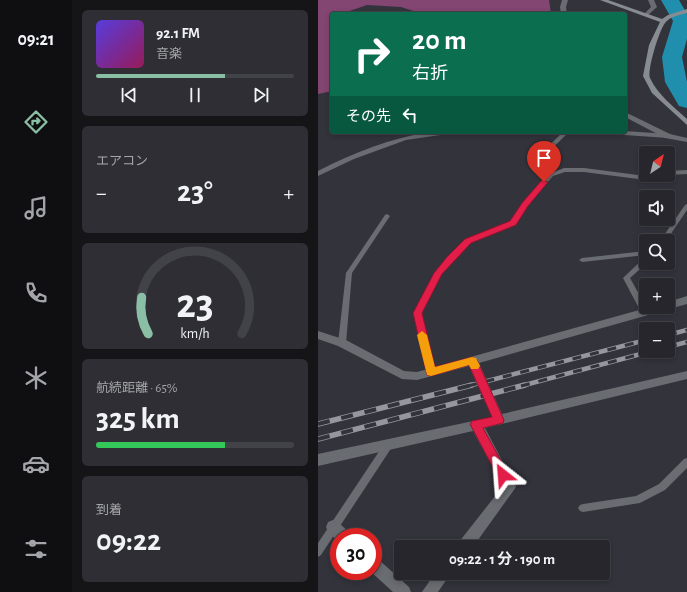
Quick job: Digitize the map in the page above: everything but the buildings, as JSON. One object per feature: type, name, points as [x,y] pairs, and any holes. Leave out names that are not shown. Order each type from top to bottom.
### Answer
[{"type":"street","points":[[564,12],[563,7],[565,0]]},
{"type":"street","points":[[603,0],[647,14],[663,21]]},
{"type":"street","points":[[647,14],[654,7],[651,0]]},
{"type":"street","points":[[687,11],[670,16],[663,21],[652,45],[646,76],[654,92],[687,123]]},
{"type":"street","points":[[627,115],[668,136],[687,140]]},
{"type":"street","points":[[318,174],[351,157],[405,138],[433,134]]},
{"type":"street","points":[[675,304],[687,300]]},
{"type":"street","points":[[318,335],[342,343],[402,375],[417,376],[639,314]]},
{"type":"street","points":[[472,360],[499,420]]},
{"type":"street","points":[[318,460],[499,420],[687,375]]},
{"type":"street","points":[[469,540],[510,488],[476,424]]},
{"type":"street","points":[[382,572],[404,592]]},
{"type":"street","points":[[430,592],[439,580]]},
{"type":"lane","points":[[627,133],[668,136]]},
{"type":"lane","points":[[535,162],[561,134]]},
{"type":"lane","points":[[431,372],[418,313],[438,273],[468,241],[513,223],[525,205],[551,175],[564,170],[584,170],[639,177]]},
{"type":"lane","points":[[675,173],[687,172]]},
{"type":"lane","points":[[668,234],[687,206]]},
{"type":"lane","points":[[342,343],[349,273],[387,216]]},
{"type":"lane","points":[[582,260],[639,254]]},
{"type":"lane","points":[[639,266],[626,278],[639,301]]},
{"type":"lane","points":[[318,552],[389,444]]},
{"type":"lane","points":[[583,508],[637,500],[662,487],[687,462]]},
{"type":"shaded area","points":[[318,0],[549,0],[551,12],[417,12],[401,7],[367,5],[347,12],[330,12],[330,91],[318,94]]},
{"type":"waterway","points":[[670,0],[682,21],[672,57],[676,82],[687,101]]},
{"type":"railway","points":[[675,333],[687,330]]},
{"type":"railway","points":[[468,386],[639,342]]},
{"type":"railway","points":[[675,345],[687,342]]},
{"type":"railway","points":[[521,386],[639,354]]},
{"type":"railway","points":[[318,424],[472,385]]},
{"type":"railway","points":[[318,439],[525,385]]},
{"type":"slow traffic","points":[[422,335],[431,372],[472,360],[475,366]]},
{"type":"route","points":[[503,475],[476,424],[499,420],[472,360],[431,372],[418,313],[438,273],[450,259],[468,241],[513,223],[525,205],[544,182]]}]
